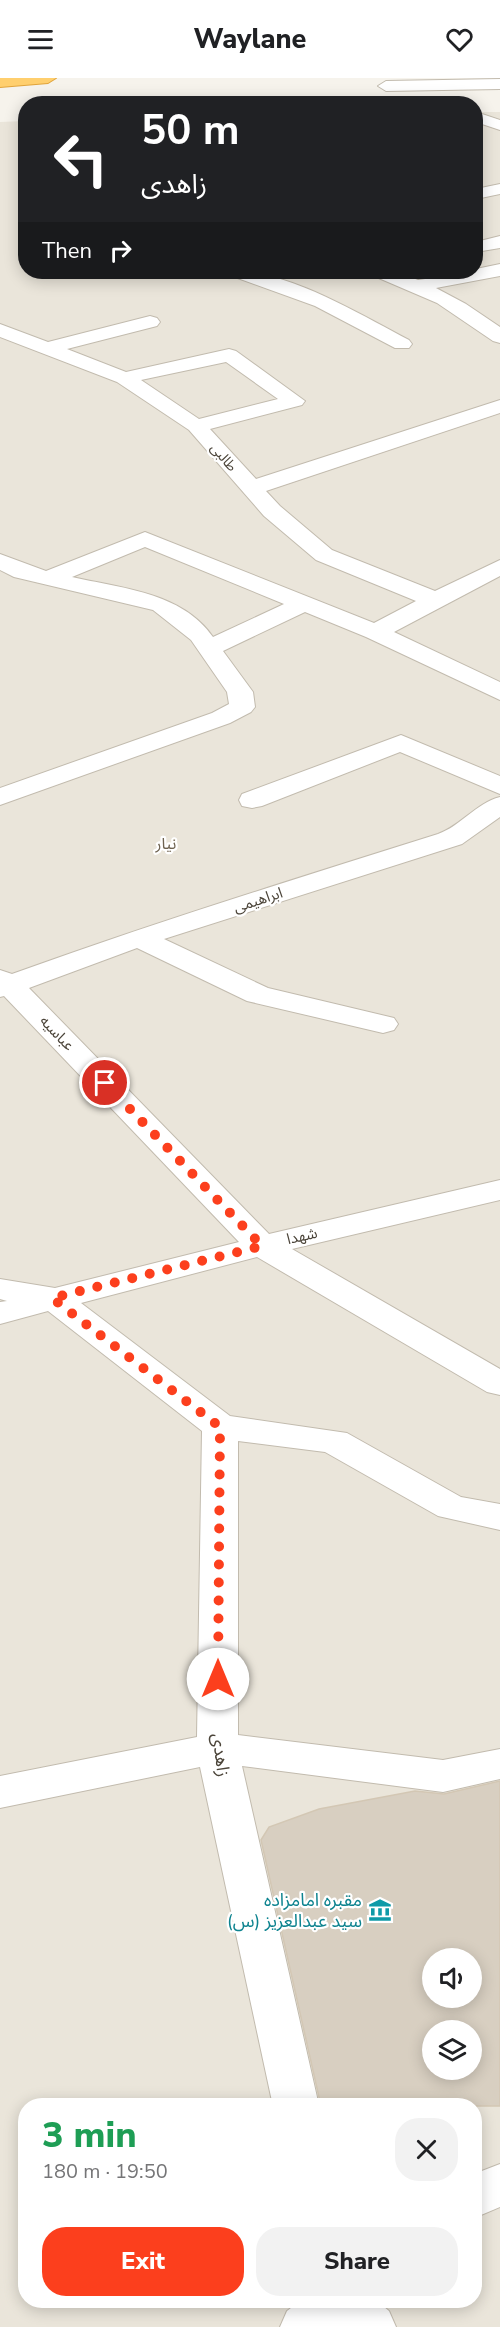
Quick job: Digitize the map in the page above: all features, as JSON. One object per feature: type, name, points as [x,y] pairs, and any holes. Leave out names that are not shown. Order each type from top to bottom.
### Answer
[{"type":"highway","points":[[0,82],[48,78]]},
{"type":"street","points":[[416,96],[381,84],[500,84]]},
{"type":"street","points":[[483,119],[500,125]]},
{"type":"street","points":[[483,193],[500,189]]},
{"type":"street","points":[[483,246],[500,242]]},
{"type":"street","points":[[483,273],[500,270]]},
{"type":"street","points":[[258,279],[322,302],[402,344]]},
{"type":"street","points":[[398,279],[416,286],[498,332]]},
{"type":"street","points":[[416,286],[453,279]]},
{"type":"street","points":[[46,348],[150,322]]},
{"type":"street","name":"طالبی","points":[[0,330],[124,378],[196,426],[272,512],[324,555],[435,600]]},
{"type":"street","points":[[124,378],[229,355],[295,400],[196,426]]},
{"type":"street","points":[[252,488],[500,406]]},
{"type":"street","points":[[48,578],[145,539],[375,632],[500,692]]},
{"type":"street","points":[[0,561],[22,572],[161,605],[200,635],[240,692],[242,707],[221,718],[0,797]]},
{"type":"street","points":[[375,632],[500,567]]},
{"type":"street","points":[[209,648],[303,604]]},
{"type":"street","points":[[252,801],[401,743],[500,786]]},
{"type":"street","name":"ابراهیمی","points":[[3,984],[138,938],[452,838],[500,805]]},
{"type":"street","points":[[138,938],[258,995],[383,1024]]},
{"type":"street","name":"عباسیه","points":[[3,984],[262,1246],[500,1384]]},
{"type":"street","name":"شهدا","points":[[0,1313],[262,1246],[500,1190]]},
{"type":"street","points":[[0,1289],[52,1298],[220,1427],[334,1441],[451,1507],[500,1517]]},
{"type":"street","name":"زاهدی","points":[[220,1427],[217,1748],[294,2098]]},
{"type":"street","points":[[0,1792],[217,1748],[443,1776],[500,1764]]},
{"type":"street","points":[[482,2193],[500,2184]]},
{"type":"street","points":[[305,2327],[328,2308]]},
{"type":"street","points":[[349,2308],[371,2327]]},
{"type":"shaded area","points":[[483,112],[500,112],[500,2327],[0,2327],[0,122],[18,121],[18,279],[483,279]]},
{"type":"building","name":"مقبره امامزاده سید عبدالعزیز (س)","points":[[500,1781],[500,2106],[482,2106],[482,2098],[319,2098],[261,1840],[269,1827],[319,1809],[415,1791],[444,1794]]},
{"type":"place","name":"مقبره امامزاده سید عبدالعزیز (س)","points":[[380,1910]]},
{"type":"district","name":"نیار","points":[[166,843]]},
{"type":"route","points":[[105,1083],[262,1246],[52,1298],[220,1427],[218,1679]]}]
